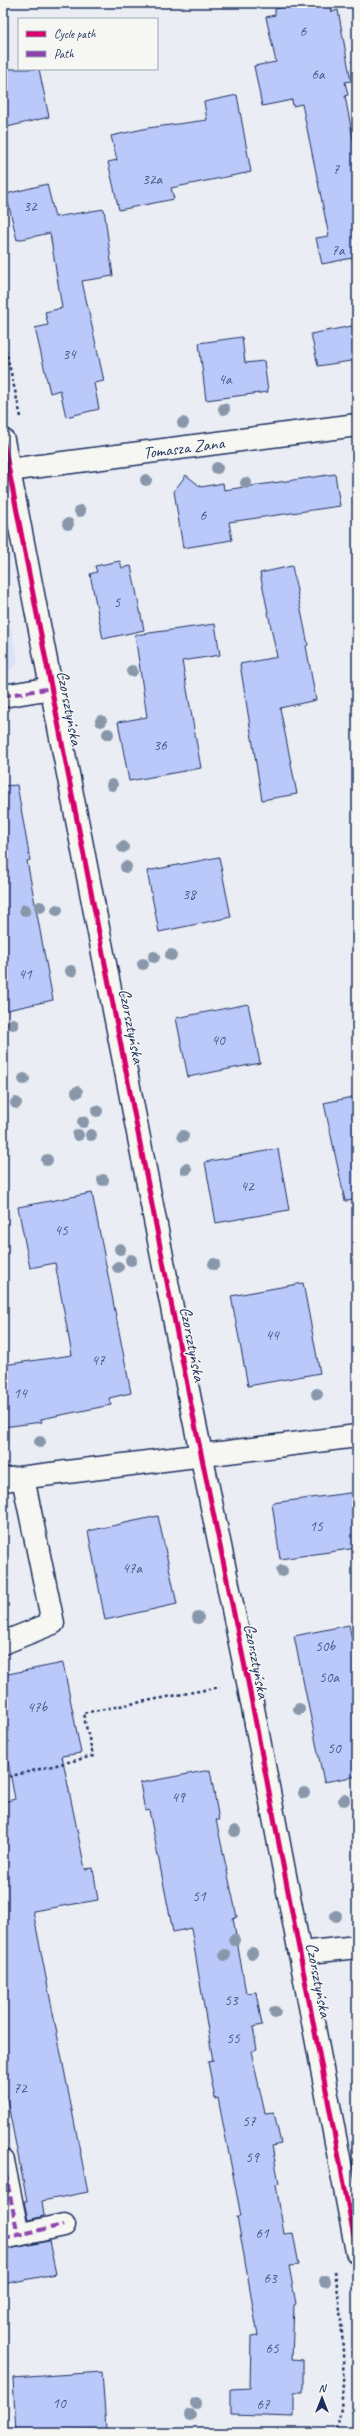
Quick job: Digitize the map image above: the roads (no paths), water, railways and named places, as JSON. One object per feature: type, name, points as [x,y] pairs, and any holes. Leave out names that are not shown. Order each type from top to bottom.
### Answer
[{"type":"street","name":"Tomasza Zana","points":[[9,470],[357,425]]},
{"type":"street","name":"Czorsztyńska","points":[[3,440],[201,1456],[248,1682],[357,2252]]},
{"type":"street","points":[[3,696],[52,688]]},
{"type":"street","points":[[3,1643],[53,1623],[13,1479],[357,1436]]},
{"type":"street","points":[[300,1954],[357,1947]]},
{"type":"street","points":[[3,2161],[11,2236],[64,2225]]}]
